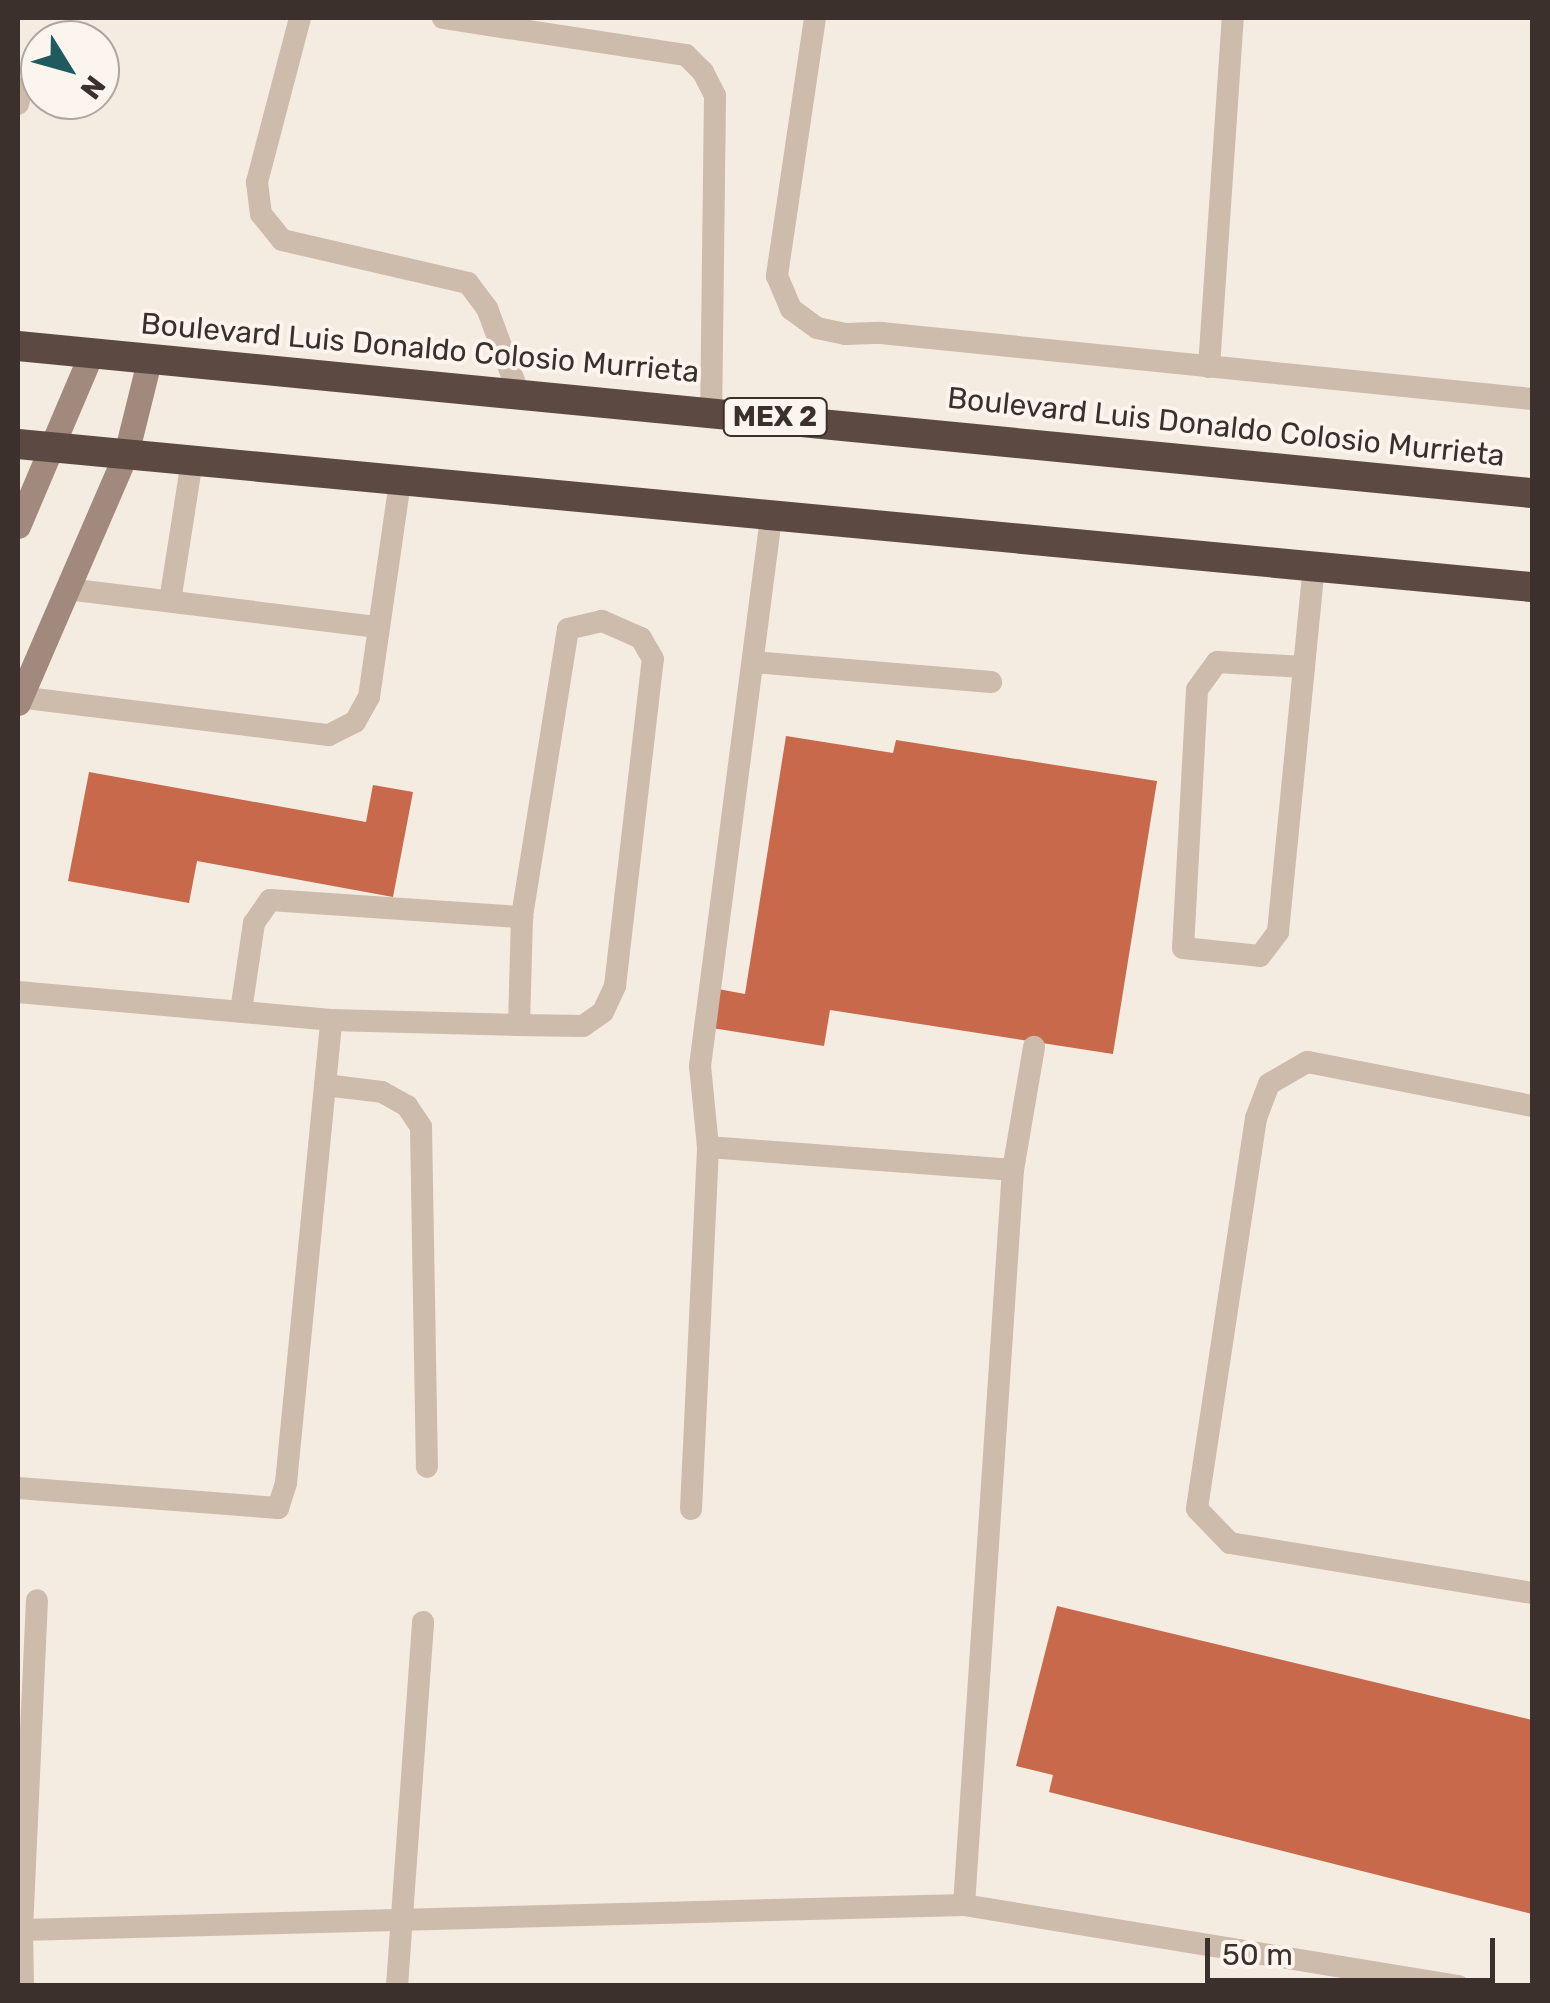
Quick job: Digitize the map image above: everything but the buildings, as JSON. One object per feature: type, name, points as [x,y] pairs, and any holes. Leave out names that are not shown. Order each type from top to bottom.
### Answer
[{"type":"highway","name":"Boulevard Luis Donaldo Colosio Murrieta","points":[[18,346],[712,410],[1532,493]]},
{"type":"highway","points":[[18,444],[1532,587]]},
{"type":"street","points":[[18,526],[92,352]]},
{"type":"street","points":[[18,699],[126,454],[150,357]]},
{"type":"lane","points":[[300,18],[257,182],[261,214],[282,240],[468,283],[487,308],[518,392]]},
{"type":"lane","points":[[444,18],[686,55],[702,72],[715,96],[712,410]]},
{"type":"lane","points":[[814,18],[777,276],[791,309],[817,328],[845,334],[880,333],[1532,399]]},
{"type":"lane","points":[[1209,367],[1233,18]]},
{"type":"lane","points":[[18,88],[18,104]]},
{"type":"lane","points":[[170,602],[192,460]]},
{"type":"lane","points":[[18,699],[329,736],[355,722],[369,696],[400,481]]},
{"type":"lane","points":[[691,1508],[708,1147],[700,1066],[771,518]]},
{"type":"lane","points":[[1304,667],[1217,662],[1198,690],[1183,948],[1260,956],[1278,932],[1314,567]]},
{"type":"lane","points":[[67,589],[378,627]]},
{"type":"lane","points":[[18,992],[331,1020],[519,1025],[582,1026],[603,1012],[615,986],[652,659],[641,638],[602,622],[568,629],[522,917],[519,1025]]},
{"type":"lane","points":[[753,662],[990,682]]},
{"type":"lane","points":[[241,1011],[254,923],[270,900],[522,917]]},
{"type":"lane","points":[[18,1488],[278,1508],[286,1483],[331,1020]]},
{"type":"lane","points":[[964,1905],[1013,1170],[1034,1047]]},
{"type":"lane","points":[[1532,1106],[1307,1062],[1269,1084],[1256,1118],[1197,1509],[1230,1543],[1532,1593]]},
{"type":"lane","points":[[325,1086],[382,1092],[407,1106],[421,1127],[427,1466]]},
{"type":"lane","points":[[708,1147],[1013,1170]]},
{"type":"lane","points":[[23,1986],[22,1930],[37,1600]]},
{"type":"lane","points":[[397,1986],[422,1622]]},
{"type":"lane","points":[[22,1930],[964,1905],[1366,1978],[1458,1986]]}]
